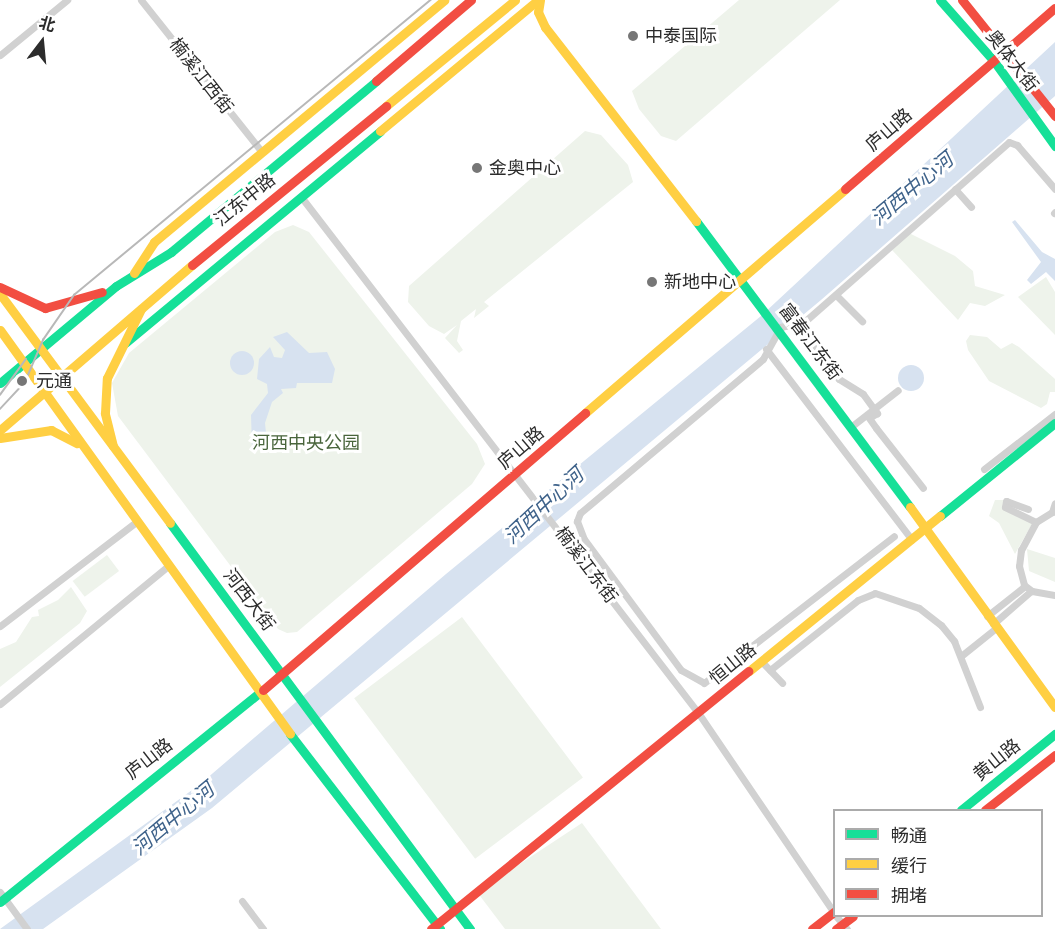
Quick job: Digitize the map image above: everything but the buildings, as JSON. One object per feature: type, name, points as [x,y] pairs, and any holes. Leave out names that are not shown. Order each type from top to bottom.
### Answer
[{"type":"main road","name":"江东中路","points":[[134,273],[154,242],[444,0]]},
{"type":"main road","name":"江东中路","points":[[0,384],[41,347],[116,286],[171,252],[471,0]]},
{"type":"main road","name":"江东中路","points":[[0,430],[142,306],[515,0]]},
{"type":"main road","name":"江东中路","points":[[125,343],[539,0]]},
{"type":"main road","name":"富春江东街","points":[[539,0],[538,12],[545,27],[743,279],[852,426],[924,531],[1055,707]]},
{"type":"main road","name":"奥体大街","points":[[940,0],[994,61],[1055,146]]},
{"type":"main road","name":"奥体大街","points":[[962,0],[1006,51],[1055,116]]},
{"type":"main road","name":"庐山路","points":[[2,897],[284,673],[1055,8]]},
{"type":"main road","points":[[0,287],[45,308],[63,307],[116,286]]},
{"type":"main road","name":"河西大街","points":[[0,294],[41,347],[115,452],[284,673],[470,929]]},
{"type":"main road","points":[[115,452],[105,413],[105,390],[142,306]]},
{"type":"main road","points":[[0,330],[259,694],[436,928]]},
{"type":"main road","name":"恒山路","points":[[436,928],[456,909],[1055,423]]},
{"type":"main road","points":[[0,438],[51,430],[82,447]]},
{"type":"main road","name":"黄山路","points":[[962,809],[1055,734]]},
{"type":"main road","name":"黄山路","points":[[986,809],[1055,755]]},
{"type":"main road","points":[[812,929],[833,914]]},
{"type":"street","points":[[0,56],[67,0]]},
{"type":"street","name":"楠溪江西街","points":[[141,0],[261,151]]},
{"type":"street","points":[[894,536],[704,683],[681,670],[584,539],[580,513],[763,358],[766,349],[781,330],[803,323],[1009,142],[1017,145],[1055,189]]},
{"type":"street","points":[[955,189],[971,207]]},
{"type":"street","name":"楠溪江东街","points":[[302,198],[699,714],[833,910]]},
{"type":"street","points":[[836,295],[862,321]]},
{"type":"street","points":[[804,330],[839,379],[863,394],[877,413],[869,418],[923,488]]},
{"type":"street","points":[[766,349],[912,540]]},
{"type":"street","points":[[852,426],[898,390]]},
{"type":"street","points":[[984,469],[1055,414]]},
{"type":"street","points":[[1028,509],[1006,501],[1005,507],[1036,522]]},
{"type":"street","points":[[1028,588],[1019,566],[1021,550],[1036,522],[1052,512],[1055,504]]},
{"type":"street","points":[[0,626],[136,522]]},
{"type":"street","points":[[0,704],[168,566]]},
{"type":"street","points":[[1028,588],[1055,595]]},
{"type":"street","points":[[961,656],[1028,588]]},
{"type":"street","points":[[770,670],[858,600],[875,593],[930,614],[961,656],[980,707]]},
{"type":"street","points":[[762,662],[782,682]]},
{"type":"street","points":[[2,897],[27,929]]},
{"type":"street","points":[[242,901],[263,929]]},
{"type":"green space","points":[[739,0],[840,0],[676,141],[661,136],[639,109],[632,91]]},
{"type":"green space","points":[[585,131],[601,135],[628,165],[633,182],[484,302],[489,306],[474,318],[476,309],[461,321],[457,341],[463,350],[459,353],[445,338],[457,325],[444,334],[429,326],[408,302],[409,286]]},
{"type":"green space","name":"河西中央公园","points":[[293,225],[309,232],[477,444],[485,464],[472,484],[297,632],[287,633],[278,629],[118,416],[112,383],[129,353],[275,232]]},
{"type":"green space","points":[[909,233],[955,256],[973,271],[975,286],[1005,295],[985,306],[970,303],[958,320],[892,250]]},
{"type":"green space","points":[[1046,277],[1055,292],[1055,335],[1018,297]]},
{"type":"green space","points":[[970,335],[987,337],[1001,349],[1012,343],[1055,379],[1055,392],[1050,392],[1047,404],[1041,408],[989,381],[968,350],[966,341]]},
{"type":"green space","points":[[995,500],[1005,500],[1005,508],[1033,522],[1015,554],[999,523],[989,516]]},
{"type":"green space","points":[[1027,549],[1055,558],[1055,582],[1029,571]]},
{"type":"green space","points":[[107,555],[119,571],[85,597],[73,581]]},
{"type":"green space","points":[[71,587],[87,611],[80,623],[0,687],[0,649],[16,642],[32,617],[39,616],[38,610],[58,600]]},
{"type":"green space","points":[[462,617],[583,778],[475,859],[354,698]]},
{"type":"green space","points":[[582,823],[661,929],[505,929],[477,892]]},
{"type":"water","name":"河西中心河","points":[[1055,42],[1055,96],[821,300],[212,808],[43,929],[0,929],[199,785],[446,574],[761,316]]},
{"type":"water","points":[[1015,220],[1042,252],[1055,259],[1055,281],[1046,272],[1031,284],[1027,280],[1041,262],[1012,222]]},
{"type":"water","points":[[287,332],[309,353],[327,352],[335,369],[332,383],[297,383],[296,388],[281,389],[283,393],[272,402],[265,423],[267,443],[252,448],[251,415],[268,393],[267,384],[257,379],[259,359],[270,347],[274,357],[282,358],[285,350],[273,337]]},
{"type":"water","points":[[242,351],[247,352],[253,358],[253,368],[247,374],[242,375],[237,374],[231,368],[230,363],[231,358],[237,352]]},
{"type":"water","points":[[911,365],[920,369],[924,378],[920,387],[911,391],[902,387],[898,378],[902,369]]},
{"type":"tram line","points":[[0,409],[25,382],[43,340],[74,295],[431,0]]},
{"type":"tram line","points":[[0,395],[26,359]]},
{"type":"traffic: fast","points":[[940,0],[994,61],[1055,146]]},
{"type":"traffic: fast","points":[[0,383],[116,286],[171,252],[376,81]]},
{"type":"traffic: fast","points":[[125,343],[380,131]]},
{"type":"traffic: fast","points":[[696,221],[910,507]]},
{"type":"traffic: fast","points":[[940,516],[1055,423]]},
{"type":"traffic: fast","points":[[170,523],[470,929]]},
{"type":"traffic: fast","points":[[0,902],[263,690]]},
{"type":"traffic: fast","points":[[290,734],[440,929]]},
{"type":"traffic: fast","points":[[962,809],[1055,734]]},
{"type":"traffic: slow","points":[[134,273],[154,242],[444,0]]},
{"type":"traffic: slow","points":[[386,106],[515,0]]},
{"type":"traffic: slow","points":[[380,131],[538,0]]},
{"type":"traffic: slow","points":[[540,0],[538,12],[545,27],[696,221]]},
{"type":"traffic: slow","points":[[585,413],[845,189]]},
{"type":"traffic: slow","points":[[0,430],[192,265]]},
{"type":"traffic: slow","points":[[0,294],[170,523]]},
{"type":"traffic: slow","points":[[113,446],[105,413],[107,378],[141,309]]},
{"type":"traffic: slow","points":[[0,330],[290,734]]},
{"type":"traffic: slow","points":[[0,438],[51,430],[77,443]]},
{"type":"traffic: slow","points":[[910,507],[1055,707]]},
{"type":"traffic: slow","points":[[749,671],[940,516]]},
{"type":"traffic: jam","points":[[376,81],[471,0]]},
{"type":"traffic: jam","points":[[962,0],[1055,116]]},
{"type":"traffic: jam","points":[[845,189],[1055,8]]},
{"type":"traffic: jam","points":[[192,265],[386,106]]},
{"type":"traffic: jam","points":[[0,287],[45,308],[102,292]]},
{"type":"traffic: jam","points":[[263,690],[585,413]]},
{"type":"traffic: jam","points":[[431,929],[749,671]]},
{"type":"traffic: jam","points":[[986,809],[1055,755]]},
{"type":"traffic: jam","points":[[812,929],[833,913]]},
{"type":"traffic: jam","points":[[836,929],[852,917]]},
{"type":"place","name":"中泰国际","points":[[633,36]]},
{"type":"place","name":"金奥中心","points":[[477,168]]},
{"type":"place","name":"新地中心","points":[[652,282]]},
{"type":"place","name":"元通","points":[[22,381]]}]
